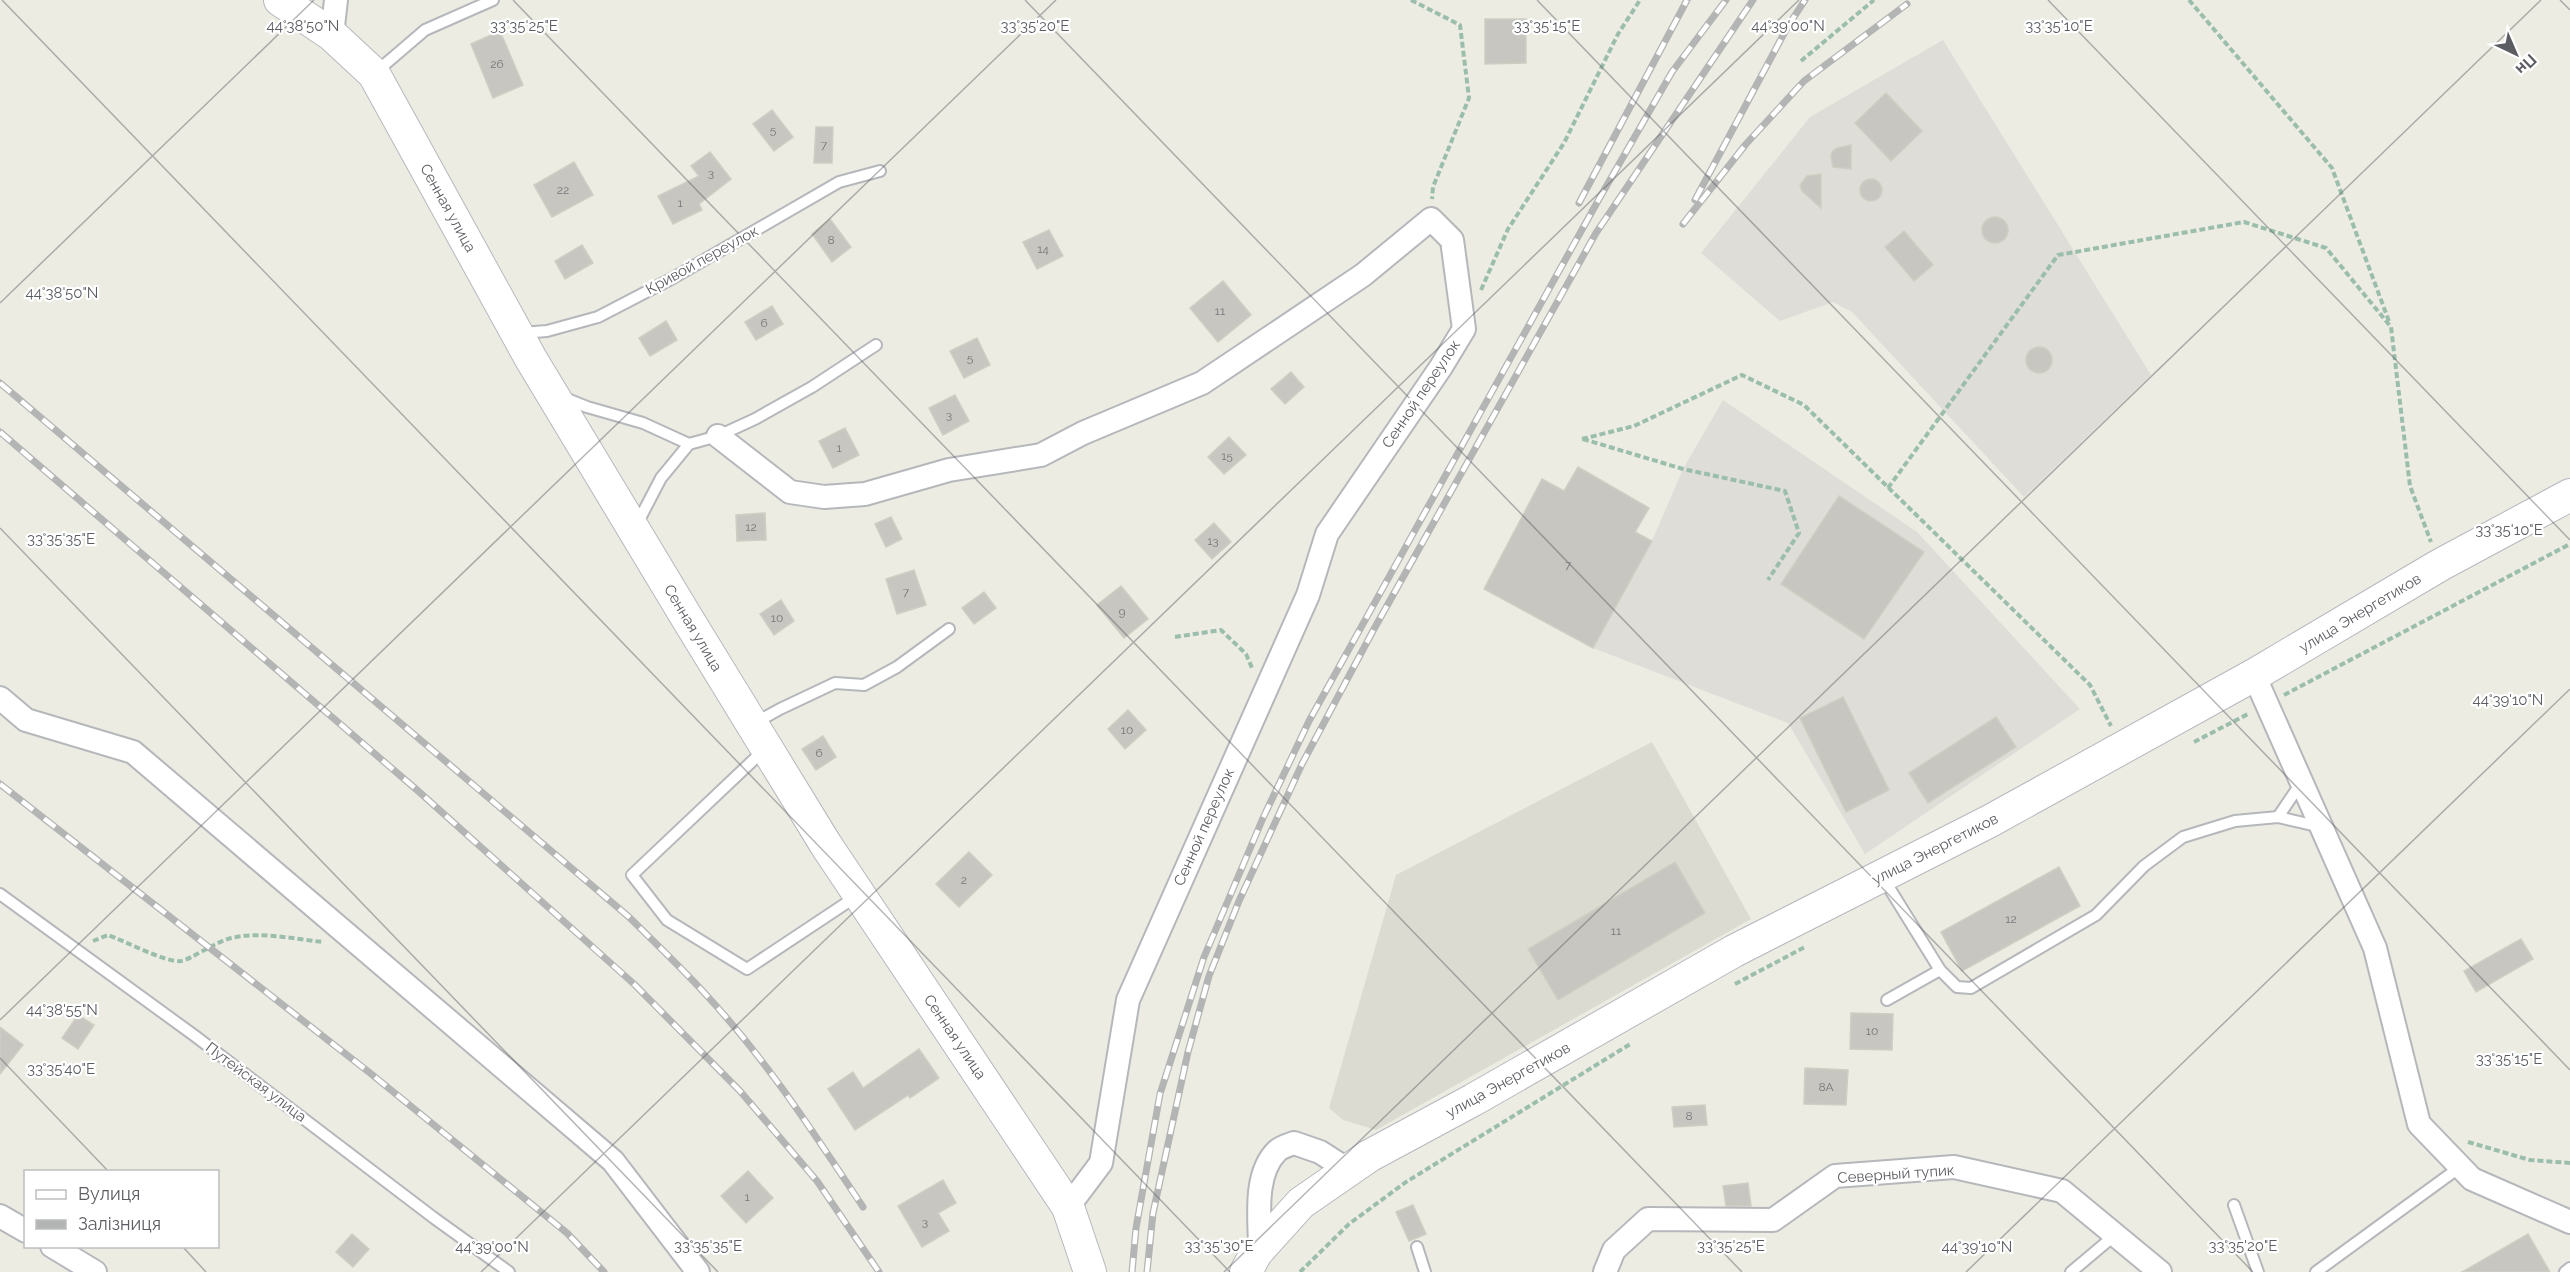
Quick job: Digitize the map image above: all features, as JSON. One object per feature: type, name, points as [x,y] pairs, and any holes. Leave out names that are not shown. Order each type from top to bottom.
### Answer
[{"type":"main road","name":"Сенная улица","points":[[280,0],[332,35],[374,74],[551,392],[759,736],[859,895],[1068,1207],[1090,1272]]},
{"type":"main road","name":"улица Энергетиков","points":[[1253,1261],[1301,1203],[1369,1156],[1484,1094],[1734,951],[1990,821],[2122,749],[2254,675],[2440,565],[2570,495]]},
{"type":"street","points":[[332,35],[336,0]]},
{"type":"street","points":[[718,436],[790,492],[824,496],[865,494],[949,470],[1041,455],[1083,433],[1202,383],[1363,274],[1431,219]]},
{"type":"street","name":"Сенной переулок","points":[[1068,1207],[1101,1163],[1128,1000],[1308,595],[1327,534],[1441,367],[1464,329],[1452,240],[1431,219]]},
{"type":"street","points":[[2254,675],[2375,948],[2419,1124],[2472,1179],[2570,1222]]},
{"type":"street","points":[[0,698],[26,720],[133,752],[613,1161],[698,1272]]},
{"type":"street","points":[[1253,1261],[1265,1170],[1278,1150],[1294,1143],[1320,1152],[1348,1170]]},
{"type":"street","name":"Северный тупик","points":[[1605,1272],[1614,1250],[1648,1219],[1773,1220],[1835,1176],[1954,1167],[2062,1191],[2160,1272]]},
{"type":"street","points":[[0,1216],[24,1230]]},
{"type":"street","points":[[55,1248],[95,1272]]},
{"type":"lane","points":[[374,74],[425,30],[493,0]]},
{"type":"lane","name":"Кривой переулок","points":[[518,333],[547,331],[598,317],[674,278],[839,182],[880,171]]},
{"type":"lane","points":[[634,530],[660,478],[689,444],[718,436],[812,387],[876,345]]},
{"type":"lane","points":[[551,392],[587,407],[643,423],[689,444]]},
{"type":"lane","points":[[859,895],[747,969],[667,920],[632,875],[759,736],[780,709],[835,683],[864,685],[897,667],[949,629]]},
{"type":"lane","points":[[2278,817],[2302,783]]},
{"type":"lane","points":[[1881,876],[1940,970],[1957,987],[1971,988],[2096,915],[2144,867],[2182,837],[2235,821],[2278,817],[2321,827]]},
{"type":"lane","name":"Путейская улица","points":[[0,894],[195,1036],[505,1271]]},
{"type":"lane","points":[[1887,1000],[1940,970]]},
{"type":"lane","points":[[2316,1272],[2460,1167]]},
{"type":"lane","points":[[2234,1205],[2258,1272]]},
{"type":"lane","points":[[2071,1272],[2115,1235]]},
{"type":"lane","points":[[1417,1247],[1425,1272]]},
{"type":"lane","points":[[2565,1272],[2570,1268]]},
{"type":"path","points":[[1411,0],[1460,25],[1469,98],[1433,187],[1431,219]]},
{"type":"path","points":[[1464,329],[1508,229],[1564,143],[1618,34],[1640,0]]},
{"type":"path","points":[[1802,61],[1874,0]]},
{"type":"path","points":[[2189,0],[2332,168],[2391,327],[2410,486],[2440,565]]},
{"type":"path","points":[[1888,488],[2058,255],[2244,222],[2326,248],[2391,327]]},
{"type":"path","points":[[1768,580],[1798,533],[1785,491],[1683,469],[1582,439],[1634,426],[1742,375],[1804,405],[2090,685],[2122,749]]},
{"type":"path","points":[[2184,746],[2570,544]]},
{"type":"path","points":[[1175,637],[1221,630],[1246,654],[1263,694]]},
{"type":"path","points":[[68,945],[90,942],[108,935],[130,942],[152,955],[180,961],[208,946],[242,937],[259,936],[362,947]]},
{"type":"path","points":[[1727,988],[1808,946]]},
{"type":"path","points":[[1299,1272],[1349,1224],[1406,1182],[1635,1041]]},
{"type":"path","points":[[2464,1140],[2530,1160],[2570,1163]]},
{"type":"shaded area","points":[[1943,40],[2151,375],[2024,497],[1852,312],[1833,302],[1780,321],[1701,253],[1810,117]]},
{"type":"shaded area","points":[[1723,400],[1917,532],[2080,709],[1865,854],[1788,723],[1593,648],[1652,541],[1683,469]]},
{"type":"shaded area","points":[[1652,742],[1751,919],[1376,1130],[1343,1120],[1329,1108],[1396,875]]},
{"type":"building","points":[[1485,19],[1526,19],[1526,63],[1485,64]]},
{"type":"building","points":[[500,31],[523,85],[493,98],[471,44]]},
{"type":"building","points":[[1886,93],[1922,131],[1891,161],[1855,123]]},
{"type":"building","points":[[772,110],[793,137],[774,151],[753,124]]},
{"type":"building","points":[[816,127],[833,127],[832,163],[814,163]]},
{"type":"building","points":[[1851,145],[1851,169],[1833,167],[1832,152],[1837,148]]},
{"type":"building","points":[[710,152],[731,179],[699,204],[702,210],[673,224],[658,196],[699,176],[691,166]]},
{"type":"building","points":[[574,162],[593,195],[552,217],[534,185]]},
{"type":"building","points":[[1821,174],[1821,208],[1802,191],[1800,185],[1807,176]]},
{"type":"building","points":[[1871,179],[1879,182],[1882,190],[1879,198],[1871,201],[1863,198],[1860,190],[1863,182]]},
{"type":"building","points":[[1995,217],[2004,221],[2008,230],[2004,239],[1995,243],[1986,239],[1982,230],[1986,221]]},
{"type":"building","points":[[830,219],[851,247],[832,262],[812,234]]},
{"type":"building","points":[[1049,230],[1063,256],[1037,269],[1023,242]]},
{"type":"building","points":[[1904,231],[1933,265],[1914,281],[1885,247]]},
{"type":"building","points":[[582,245],[593,263],[565,279],[555,261]]},
{"type":"building","points":[[1223,281],[1251,315],[1218,342],[1190,308]]},
{"type":"building","points":[[772,306],[783,324],[756,340],[745,322]]},
{"type":"building","points":[[666,321],[677,340],[650,356],[639,338]]},
{"type":"building","points":[[977,338],[990,365],[964,378],[950,351]]},
{"type":"building","points":[[2039,347],[2048,351],[2052,360],[2048,369],[2039,373],[2030,369],[2026,360],[2030,351]]},
{"type":"building","points":[[1291,372],[1304,387],[1285,404],[1271,389]]},
{"type":"building","points":[[955,395],[969,421],[943,435],[929,408]]},
{"type":"building","points":[[845,428],[859,455],[833,468],[819,441]]},
{"type":"building","points":[[1229,437],[1246,455],[1224,474],[1208,457]]},
{"type":"building","points":[[1578,467],[1649,508],[1635,532],[1652,541],[1593,648],[1484,589],[1542,479],[1564,491]]},
{"type":"building","points":[[1839,496],[1924,552],[1864,639],[1781,584]]},
{"type":"building","points":[[765,513],[766,540],[737,541],[736,515]]},
{"type":"building","points":[[891,517],[902,539],[886,547],[875,524]]},
{"type":"building","points":[[1214,523],[1231,542],[1212,559],[1195,540]]},
{"type":"building","points":[[914,570],[926,605],[897,614],[886,579]]},
{"type":"building","points":[[1121,586],[1148,619],[1124,638],[1097,605]]},
{"type":"building","points":[[984,592],[996,608],[974,624],[962,608]]},
{"type":"building","points":[[781,600],[794,621],[774,635],[760,614]]},
{"type":"building","points":[[1843,697],[1889,790],[1846,812],[1800,718]]},
{"type":"building","points":[[1128,710],[1146,730],[1125,749],[1108,729]]},
{"type":"building","points":[[1996,717],[2016,747],[1928,803],[1909,773]]},
{"type":"building","points":[[823,736],[836,757],[816,770],[802,749]]},
{"type":"building","points":[[969,852],[992,875],[959,907],[936,884]]},
{"type":"building","points":[[1675,862],[1705,913],[1558,1000],[1528,949]]},
{"type":"building","points":[[2059,867],[2080,906],[1962,971],[1941,932]]},
{"type":"building","points":[[2521,939],[2533,959],[2476,992],[2464,971]]},
{"type":"building","points":[[1851,1013],[1893,1014],[1892,1050],[1850,1049]]},
{"type":"building","points":[[78,1015],[94,1025],[78,1049],[62,1038]]},
{"type":"building","points":[[0,1027],[23,1045],[0,1074]]},
{"type":"building","points":[[919,1049],[939,1078],[910,1098],[908,1095],[855,1130],[828,1089],[853,1072],[863,1088]]},
{"type":"building","points":[[1805,1068],[1848,1070],[1846,1105],[1804,1104]]},
{"type":"building","points":[[1705,1105],[1707,1125],[1674,1127],[1672,1107]]},
{"type":"building","points":[[748,1171],[773,1198],[746,1223],[721,1196]]},
{"type":"building","points":[[943,1180],[956,1203],[938,1213],[949,1231],[922,1247],[898,1206]]},
{"type":"building","points":[[1748,1183],[1751,1206],[1726,1206],[1723,1186]]},
{"type":"building","points":[[1413,1205],[1426,1234],[1409,1241],[1396,1212]]},
{"type":"building","points":[[352,1234],[369,1249],[353,1267],[336,1252]]},
{"type":"building","points":[[2528,1234],[2550,1272],[2462,1272]]},
{"type":"railway","points":[[1579,203],[1687,0]]},
{"type":"railway","points":[[1132,1272],[1136,1228],[1160,1094],[1204,957],[1263,818],[1309,721],[1599,199],[1672,72],[1726,0]]},
{"type":"railway","points":[[1147,1272],[1153,1213],[1188,1052],[1209,976],[1239,901],[1302,764],[1374,629],[1596,233],[1753,0]]},
{"type":"railway","points":[[1695,200],[1788,26],[1805,0]]},
{"type":"railway","points":[[1683,224],[1746,144],[1804,81],[1907,4]]},
{"type":"railway","points":[[0,383],[629,917],[731,1022],[790,1100],[863,1207]]},
{"type":"railway","points":[[0,432],[417,790],[634,984],[740,1091],[817,1181],[879,1272]]},
{"type":"railway","points":[[0,784],[370,1073],[567,1233],[604,1272]]}]
